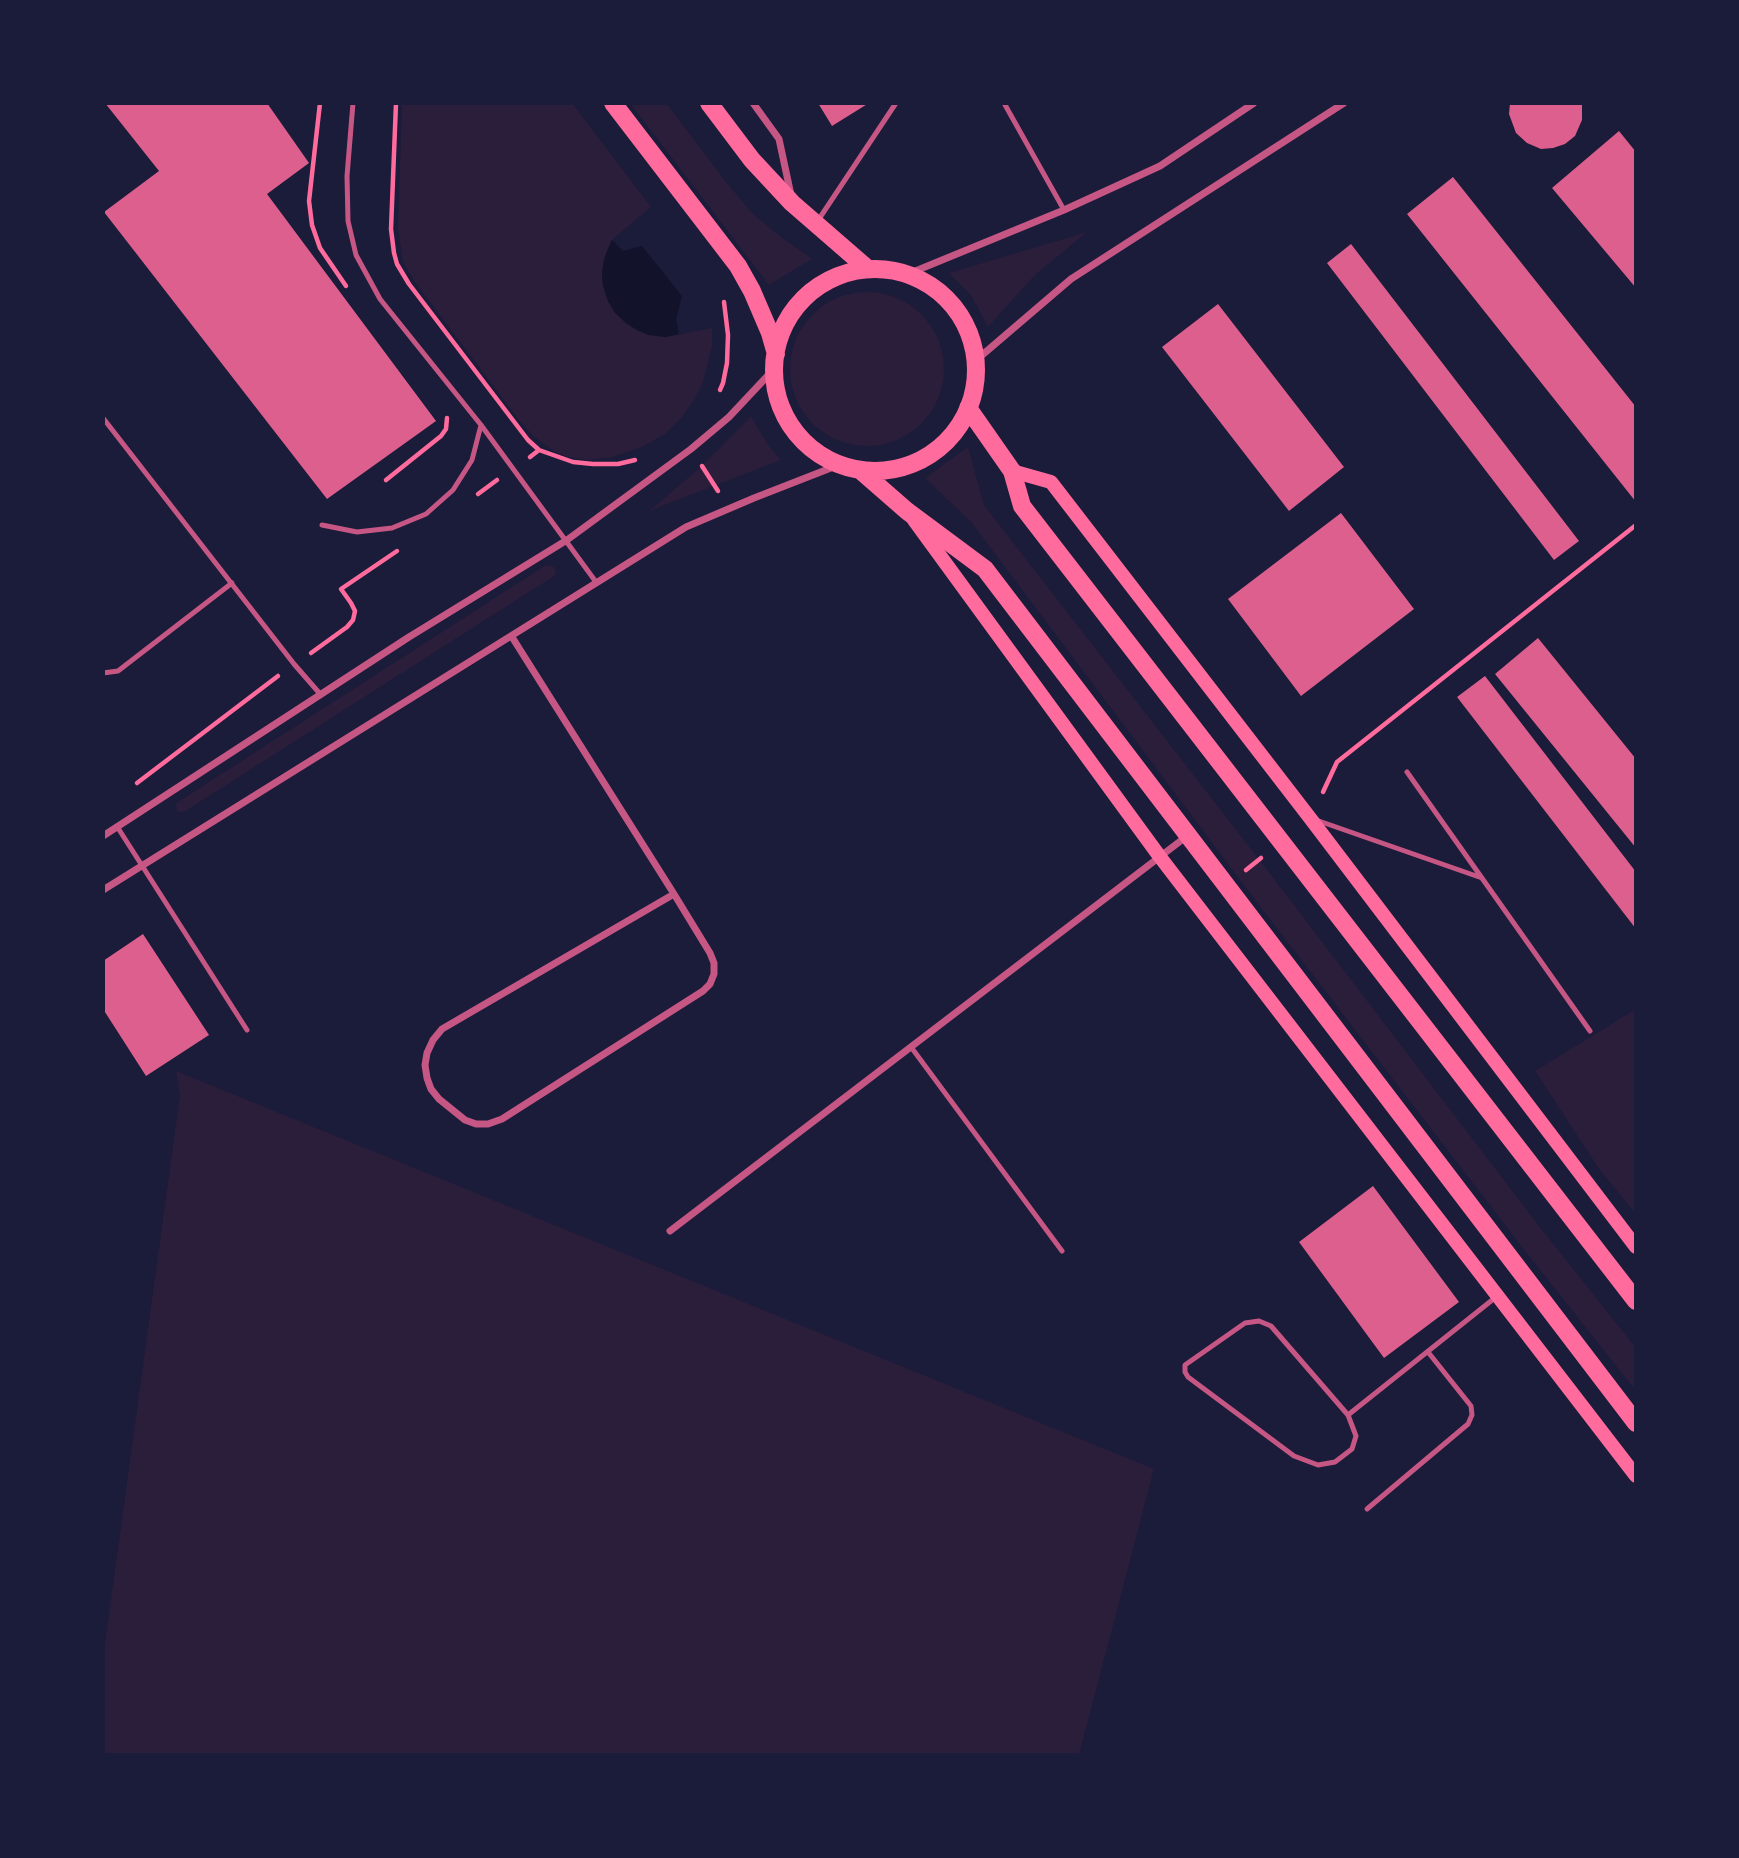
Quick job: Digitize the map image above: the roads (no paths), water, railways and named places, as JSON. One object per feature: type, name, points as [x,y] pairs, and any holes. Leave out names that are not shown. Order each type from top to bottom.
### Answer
[{"type":"main road","points":[[613,103],[738,266],[770,333],[776,361]]},
{"type":"main road","points":[[709,103],[752,160],[792,203],[868,270]]},
{"type":"main road","points":[[888,269],[908,274],[930,284],[949,298],[964,317],[974,362],[974,385],[968,408],[960,424],[945,442],[926,456],[904,466],[881,470],[836,467],[817,456],[789,424],[775,383],[776,361],[785,329],[798,306],[818,288],[842,275],[868,270],[888,269]]},
{"type":"main road","points":[[968,408],[1012,471],[1022,506],[1636,1301]]},
{"type":"main road","points":[[860,470],[907,511],[985,569],[1636,1423]]},
{"type":"main road","points":[[1012,471],[1051,482],[1636,1247]]},
{"type":"main road","points":[[907,511],[1160,857],[1636,1476]]},
{"type":"street","points":[[753,103],[779,139],[792,203]]},
{"type":"street","points":[[908,274],[1064,210],[1160,166],[1254,103]]},
{"type":"street","points":[[974,362],[1071,279],[1344,103]]},
{"type":"street","points":[[103,836],[409,637],[567,540],[691,449],[729,416],[776,361]]},
{"type":"street","points":[[103,890],[686,527],[836,467]]},
{"type":"street","points":[[512,637],[674,894],[710,953],[715,963],[714,974],[703,992],[502,1119],[488,1124],[476,1124],[465,1120],[439,1100],[431,1089],[425,1065],[433,1040],[442,1029],[674,894]]},
{"type":"street","points":[[670,1231],[1187,836]]},
{"type":"lane","points":[[353,103],[347,176],[348,221],[356,256],[380,299],[481,425],[596,582]]},
{"type":"lane","points":[[816,225],[896,103]]},
{"type":"lane","points":[[1004,103],[1064,210]]},
{"type":"lane","points":[[103,418],[321,695]]},
{"type":"lane","points":[[322,525],[357,532],[393,528],[426,514],[453,490],[466,470],[472,460],[481,425]]},
{"type":"lane","points":[[103,673],[118,671],[232,583]]},
{"type":"lane","points":[[1407,772],[1590,1031]]},
{"type":"lane","points":[[1310,818],[1483,878]]},
{"type":"lane","points":[[118,828],[247,1030]]},
{"type":"lane","points":[[911,1047],[1062,1251]]},
{"type":"lane","points":[[1348,1415],[1497,1296]]},
{"type":"lane","points":[[1259,1321],[1271,1326],[1348,1415],[1356,1436],[1352,1449],[1335,1462],[1318,1465],[1294,1456],[1198,1385],[1188,1377],[1185,1365],[1245,1323],[1259,1321]]},
{"type":"lane","points":[[1367,1509],[1468,1424],[1472,1415],[1471,1406],[1428,1352]]}]
